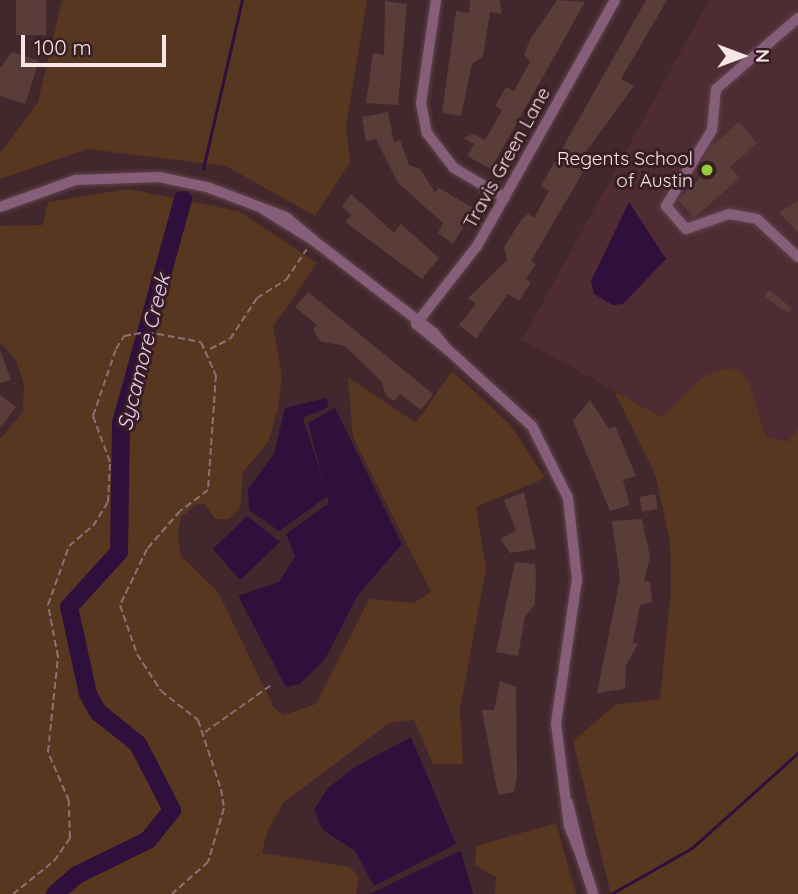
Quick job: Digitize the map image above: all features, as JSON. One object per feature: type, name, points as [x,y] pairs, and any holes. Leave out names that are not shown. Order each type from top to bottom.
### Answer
[{"type":"street","points":[[436,0],[421,103],[426,133],[454,168],[505,198]]},
{"type":"street","name":"Travis Green Lane","points":[[416,324],[505,198],[615,0]]},
{"type":"street","points":[[798,18],[716,89],[712,130],[666,206],[686,229],[729,214],[757,219],[798,257]]},
{"type":"street","points":[[0,207],[53,185],[117,175],[190,182],[263,209],[447,349],[532,426],[568,498],[577,579],[555,702],[568,803],[593,894]]},
{"type":"path","points":[[209,349],[230,339],[257,298],[286,280],[310,245]]},
{"type":"path","points":[[13,894],[54,861],[70,838],[68,801],[48,752],[58,657],[48,605],[69,545],[93,526],[108,502],[110,462],[93,416],[116,349],[124,336],[147,332],[185,337],[209,349],[216,375],[208,490],[180,511],[147,549],[120,605],[137,654],[161,691],[204,732],[224,808],[208,862],[172,894]]},
{"type":"path","points":[[204,732],[270,686]]},
{"type":"shaded area","points":[[62,0],[367,0],[346,126],[350,162],[315,216],[226,166],[87,149],[0,179],[0,154],[38,102]]},
{"type":"shaded area","name":"Regents School of Austin","points":[[709,0],[798,0],[798,491],[522,340]]},
{"type":"shaded area","points":[[128,189],[239,211],[317,263],[273,327],[282,377],[278,409],[268,442],[243,472],[240,508],[229,519],[215,519],[205,504],[197,504],[181,517],[178,531],[180,555],[218,592],[274,708],[284,715],[316,704],[369,599],[414,603],[431,592],[353,437],[348,377],[416,423],[452,371],[510,424],[545,478],[476,507],[486,569],[460,709],[463,764],[433,764],[414,720],[389,723],[283,803],[267,832],[262,853],[350,867],[359,877],[356,894],[0,894],[0,439],[23,412],[24,385],[16,360],[0,342],[0,226],[43,225],[48,202]]},
{"type":"shaded area","points":[[629,202],[666,259],[623,304],[613,305],[594,294],[591,281]]},
{"type":"shaded area","points":[[728,368],[741,371],[749,384],[766,437],[787,442],[798,429],[798,894],[611,894],[573,741],[615,705],[660,699],[671,590],[670,542],[655,474],[614,391],[662,417],[703,377]]},
{"type":"shaded area","points":[[326,398],[329,407],[303,418],[328,496],[279,531],[249,510],[248,489],[274,454],[285,408]]},
{"type":"shaded area","points":[[335,408],[402,544],[358,595],[325,659],[300,684],[286,687],[238,596],[279,582],[295,556],[286,534],[329,503],[308,423]]},
{"type":"shaded area","points":[[247,516],[280,542],[240,580],[213,549]]},
{"type":"shaded area","points":[[411,737],[456,844],[374,886],[355,851],[323,830],[314,810],[328,788],[355,767]]},
{"type":"shaded area","points":[[556,823],[576,894],[495,894],[496,877],[475,865],[476,846]]},
{"type":"shaded area","points":[[461,851],[473,894],[370,894],[457,852]]},
{"type":"building","points":[[16,0],[46,0],[46,35],[16,35]]},
{"type":"building","points":[[470,0],[500,0],[502,14],[490,12],[483,56],[472,64],[461,116],[442,113],[456,11],[469,13]]},
{"type":"building","points":[[557,0],[585,2],[491,169],[467,156],[474,144],[463,138],[474,134],[485,140],[502,110],[495,106],[506,87],[514,91],[530,62],[524,54],[531,38]]},
{"type":"building","points":[[646,0],[667,0],[621,79],[634,86],[585,153],[591,156],[586,167],[531,261],[536,264],[526,279],[531,282],[519,301],[508,294],[476,339],[459,325],[476,304],[468,298],[507,260],[504,247],[521,220],[528,214],[534,218],[549,191],[541,186]]},
{"type":"building","points":[[385,1],[407,4],[398,105],[366,103],[373,53],[384,55]]},
{"type":"building","points":[[12,52],[39,61],[25,104],[0,96],[0,68]]},
{"type":"building","points":[[388,112],[394,142],[400,140],[409,165],[420,169],[435,192],[439,188],[475,209],[453,244],[438,233],[443,223],[398,183],[376,139],[366,141],[362,117]]},
{"type":"building","points":[[739,122],[757,143],[730,167],[740,178],[694,218],[678,200],[701,177],[699,166],[710,148]]},
{"type":"building","points":[[351,194],[394,233],[401,224],[439,258],[422,279],[345,222],[351,215],[342,206]]},
{"type":"building","points":[[798,201],[798,233],[779,212]]},
{"type":"building","points":[[769,290],[792,308],[788,313],[765,297]]},
{"type":"building","points":[[308,292],[433,394],[421,410],[400,394],[394,401],[386,395],[381,381],[345,346],[320,341],[313,330],[317,325],[295,307]]},
{"type":"building","points":[[0,349],[11,380],[0,383]]},
{"type":"building","points":[[0,395],[16,407],[0,428]]},
{"type":"building","points":[[590,400],[609,429],[615,426],[636,476],[623,480],[630,505],[610,511],[573,421]]},
{"type":"building","points":[[524,492],[536,549],[510,553],[500,539],[516,530],[504,500]]},
{"type":"building","points":[[655,494],[658,509],[642,512],[639,497]]},
{"type":"building","points":[[642,519],[650,557],[644,581],[650,582],[652,602],[640,605],[633,643],[638,644],[626,665],[625,689],[597,693],[620,579],[612,521]]},
{"type":"building","points":[[515,562],[535,564],[536,573],[535,604],[525,617],[518,656],[496,652]]},
{"type":"building","points":[[500,681],[516,687],[517,778],[514,792],[498,795],[482,710],[494,710]]},
{"type":"waterway","name":"Sycamore Creek","points":[[203,169],[242,0]]},
{"type":"waterway","name":"Sycamore Creek","points":[[55,894],[77,875],[148,840],[172,810],[138,744],[98,712],[88,694],[69,607],[119,552],[121,423],[183,199]]},
{"type":"waterway","points":[[611,894],[692,848],[798,753]]},
{"type":"place","name":"Regents School of Austin","points":[[707,170]]}]
